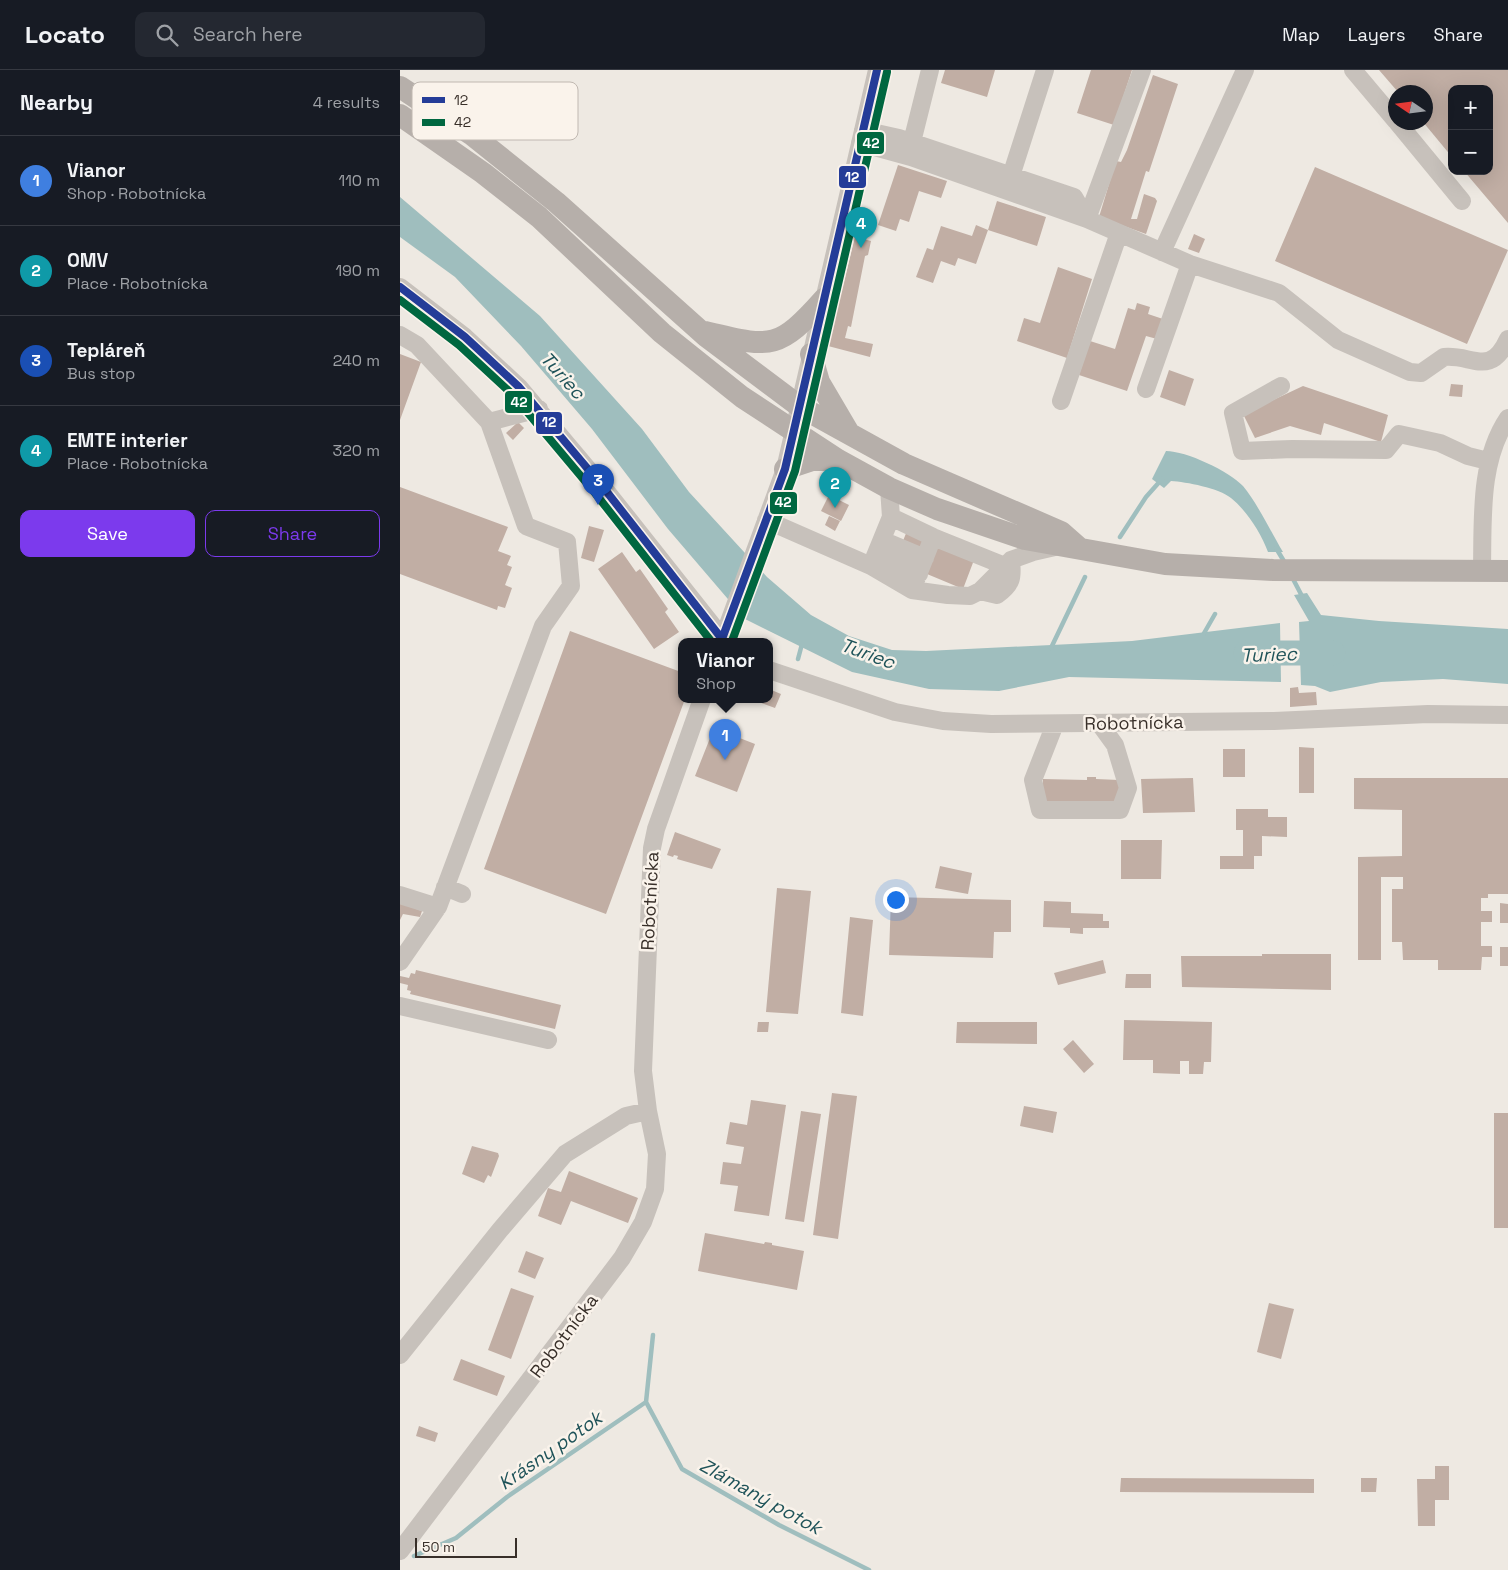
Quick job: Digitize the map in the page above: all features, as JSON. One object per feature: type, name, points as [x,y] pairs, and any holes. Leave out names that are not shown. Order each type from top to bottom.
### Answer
[{"type":"main road","points":[[400,87],[412,95]]},
{"type":"main road","points":[[400,115],[412,123]]},
{"type":"main road","points":[[436,140],[483,173],[539,217],[693,358],[742,397],[838,460],[889,488],[954,516],[1025,538],[1108,555],[1165,564],[1273,570],[1482,569],[1508,571]]},
{"type":"main road","points":[[478,140],[556,202],[700,331],[738,362],[799,406],[851,436],[947,485],[1061,532],[1068,546]]},
{"type":"main road","points":[[700,331],[753,343],[779,340],[792,332],[824,299]]},
{"type":"main road","points":[[811,354],[819,382],[851,436]]},
{"type":"main road","points":[[784,469],[812,460],[838,460]]},
{"type":"street","points":[[724,636],[784,469],[877,70]]},
{"type":"street","points":[[912,142],[930,70]]},
{"type":"street","points":[[1011,176],[1045,70]]},
{"type":"street","points":[[1086,219],[1142,70]]},
{"type":"street","points":[[1162,252],[1245,70]]},
{"type":"street","points":[[1353,70],[1388,112]]},
{"type":"street","points":[[1403,130],[1462,200]]},
{"type":"street","points":[[862,137],[912,142],[1074,197],[1086,219]]},
{"type":"street","points":[[862,137],[1086,219],[1190,264],[1279,293],[1338,340],[1416,374],[1421,373],[1444,357],[1484,362],[1494,358],[1503,351],[1508,340]]},
{"type":"street","points":[[1061,401],[1119,233]]},
{"type":"street","points":[[1146,389],[1190,264]]},
{"type":"street","points":[[400,287],[487,356],[539,409],[724,636]]},
{"type":"street","points":[[400,335],[417,345],[489,422],[526,526],[567,542],[570,586],[543,626],[454,890],[438,907],[400,962]]},
{"type":"street","points":[[1282,386],[1233,413],[1242,451],[1292,449],[1386,450],[1399,434],[1440,443],[1468,456],[1488,462]]},
{"type":"street","points":[[489,422],[539,409]]},
{"type":"street","points":[[1482,569],[1488,462],[1498,432],[1508,418]]},
{"type":"street","points":[[881,541],[889,488]]},
{"type":"street","points":[[766,520],[881,541],[924,561],[970,596],[980,591],[1008,563],[1033,552],[1068,546]]},
{"type":"street","points":[[881,541],[924,561],[1008,563]]},
{"type":"street","points":[[881,541],[924,561]]},
{"type":"street","name":"Robotnícka","points":[[773,671],[872,706],[915,716],[991,724],[1274,720],[1428,714],[1508,715]]},
{"type":"street","name":"Robotnícka","points":[[403,1542],[622,1258],[639,1229],[655,1189],[657,1154],[648,1111],[643,1071],[652,848],[656,829],[701,703]]},
{"type":"street","points":[[1055,724],[1033,780],[1040,810],[1120,810],[1128,788],[1115,745],[1099,723]]},
{"type":"street","points":[[400,895],[438,907]]},
{"type":"street","points":[[400,1006],[548,1040]]},
{"type":"street","points":[[400,1355],[500,1230],[565,1154],[626,1116],[648,1111]]},
{"type":"water","points":[[400,197],[540,316],[642,429],[689,492],[767,577],[811,615],[849,636],[892,650],[926,651],[1132,641],[1280,623],[1281,682],[1069,677],[999,691],[929,689],[852,672],[745,619],[668,529],[592,429],[521,346],[455,277],[400,237]]},
{"type":"water","points":[[1166,451],[1184,454],[1218,468],[1243,486],[1283,552],[1268,552],[1262,537],[1248,516],[1226,494],[1202,486],[1171,481],[1164,488],[1152,479]]},
{"type":"water","points":[[1307,593],[1321,615],[1379,621],[1508,629],[1508,684],[1443,679],[1381,682],[1330,692],[1315,686],[1301,685],[1299,622],[1309,621],[1294,595]]},
{"type":"building","points":[[945,70],[995,70],[987,97],[941,83]]},
{"type":"building","points":[[1091,70],[1132,70],[1114,125],[1077,113]]},
{"type":"building","points":[[1379,70],[1508,70],[1508,223],[1467,175],[1493,175],[1493,85],[1448,85],[1448,152],[1430,130],[1433,130],[1433,85],[1392,85]]},
{"type":"building","points":[[1153,75],[1178,84],[1149,172],[1146,171],[1131,219],[1137,219],[1144,194],[1155,198],[1157,201],[1146,234],[1099,217],[1116,161],[1121,162],[1127,150]]},
{"type":"building","points":[[898,165],[947,181],[941,198],[919,191],[909,222],[900,219],[896,231],[878,225]]},
{"type":"building","points":[[1315,167],[1508,250],[1467,344],[1275,261]]},
{"type":"building","points":[[997,201],[1046,217],[1037,246],[988,230]]},
{"type":"building","points":[[976,225],[988,230],[976,264],[958,258],[955,266],[941,261],[933,283],[916,277],[927,248],[933,250],[941,226],[972,236]]},
{"type":"building","points":[[1194,234],[1205,239],[1199,253],[1188,249]]},
{"type":"building","points":[[855,237],[871,241],[868,255],[865,256],[851,327],[848,326],[845,338],[873,344],[870,357],[828,346]]},
{"type":"building","points":[[1058,267],[1092,279],[1067,358],[1017,341],[1024,318],[1040,323]]},
{"type":"building","points":[[1137,303],[1150,307],[1148,314],[1163,319],[1157,339],[1146,336],[1127,391],[1079,375],[1090,341],[1115,349],[1128,308],[1135,310]]},
{"type":"building","points":[[400,354],[421,362],[400,420]]},
{"type":"building","points":[[1169,370],[1194,379],[1185,406],[1160,397]]},
{"type":"building","points":[[1451,384],[1463,385],[1462,397],[1449,396]]},
{"type":"building","points":[[1303,386],[1388,415],[1381,442],[1324,423],[1321,435],[1290,426],[1255,438],[1243,414]]},
{"type":"building","points":[[518,422],[524,428],[513,440],[506,433]]},
{"type":"building","points":[[400,487],[508,527],[498,551],[511,556],[507,565],[512,567],[505,585],[512,588],[505,608],[498,606],[497,610],[400,574]]},
{"type":"building","points":[[829,495],[849,505],[841,521],[821,511]]},
{"type":"building","points":[[829,516],[840,521],[835,531],[825,525]]},
{"type":"building","points":[[589,526],[604,530],[594,562],[581,558]]},
{"type":"building","points":[[907,531],[974,560],[963,589],[915,569],[889,575]]},
{"type":"building","points":[[622,552],[636,572],[640,569],[668,609],[665,612],[679,632],[654,649],[598,569]]},
{"type":"building","points":[[570,631],[678,671],[678,703],[684,703],[606,914],[484,869]]},
{"type":"building","points":[[1298,687],[1299,693],[1316,692],[1317,705],[1290,707],[1290,688]]},
{"type":"building","points":[[773,691],[781,694],[775,708],[762,703],[773,703]]},
{"type":"building","points":[[714,728],[755,744],[737,792],[695,776]]},
{"type":"building","points":[[1299,747],[1314,748],[1314,793],[1299,793]]},
{"type":"building","points":[[1223,749],[1245,749],[1245,777],[1223,777]]},
{"type":"building","points":[[1087,777],[1119,780],[1119,804],[1043,805],[1043,779],[1087,780]]},
{"type":"building","points":[[1193,778],[1195,812],[1143,813],[1141,779]]},
{"type":"building","points":[[1354,778],[1508,778],[1508,894],[1488,894],[1488,898],[1481,898],[1481,911],[1492,911],[1492,922],[1481,922],[1481,946],[1492,946],[1492,957],[1482,957],[1481,970],[1438,970],[1438,960],[1403,960],[1402,942],[1392,942],[1392,889],[1403,889],[1403,877],[1381,877],[1381,960],[1358,960],[1358,857],[1402,856],[1402,810],[1354,809]]},
{"type":"building","points":[[1236,809],[1268,809],[1268,817],[1287,817],[1287,837],[1262,836],[1262,856],[1254,856],[1254,869],[1220,869],[1220,856],[1243,856],[1243,830],[1236,830]]},
{"type":"building","points":[[675,832],[721,849],[712,869],[677,859],[678,856],[667,855]]},
{"type":"building","points":[[1121,840],[1162,840],[1161,879],[1121,879]]},
{"type":"building","points":[[940,866],[972,873],[968,894],[935,888]]},
{"type":"building","points":[[777,888],[811,891],[798,1014],[766,1012]]},
{"type":"building","points":[[891,897],[1011,900],[1011,932],[994,932],[993,958],[889,955]]},
{"type":"building","points":[[1044,901],[1071,902],[1071,913],[1103,914],[1103,921],[1109,921],[1109,928],[1083,928],[1083,934],[1070,933],[1070,928],[1043,927]]},
{"type":"building","points":[[400,903],[422,911],[420,917],[403,914],[400,920]]},
{"type":"building","points":[[1500,903],[1508,904],[1508,923],[1500,923]]},
{"type":"building","points":[[850,917],[873,920],[863,1016],[841,1013]]},
{"type":"building","points":[[1500,947],[1508,947],[1508,966],[1500,966]]},
{"type":"building","points":[[1262,954],[1331,954],[1331,990],[1182,987],[1181,956],[1262,956]]},
{"type":"building","points":[[1103,960],[1106,973],[1058,985],[1054,973]]},
{"type":"building","points":[[416,970],[561,1005],[555,1029],[410,994],[411,991],[407,990],[408,985],[400,983],[400,976],[409,978],[411,973],[415,974]]},
{"type":"building","points":[[1126,974],[1151,974],[1151,988],[1125,988]]},
{"type":"building","points":[[1124,1020],[1212,1022],[1211,1062],[1204,1062],[1203,1074],[1189,1074],[1189,1061],[1180,1061],[1180,1074],[1153,1073],[1153,1060],[1123,1060]]},
{"type":"building","points":[[758,1022],[769,1022],[768,1032],[757,1032]]},
{"type":"building","points":[[957,1022],[1037,1022],[1037,1044],[956,1043]]},
{"type":"building","points":[[1073,1040],[1094,1064],[1084,1073],[1063,1049]]},
{"type":"building","points":[[832,1093],[857,1096],[838,1239],[813,1235]]},
{"type":"building","points":[[751,1100],[786,1105],[769,1216],[734,1211],[738,1186],[720,1184],[723,1162],[741,1164],[744,1147],[726,1144],[730,1122],[747,1125]]},
{"type":"building","points":[[1024,1106],[1057,1112],[1053,1133],[1020,1126]]},
{"type":"building","points":[[801,1111],[821,1114],[804,1222],[785,1219]]},
{"type":"building","points":[[1494,1113],[1508,1113],[1508,1228],[1494,1228]]},
{"type":"building","points":[[472,1146],[498,1153],[499,1156],[491,1177],[488,1175],[484,1183],[462,1174]]},
{"type":"building","points":[[569,1171],[638,1198],[628,1223],[571,1201],[561,1225],[538,1216],[548,1188],[561,1192]]},
{"type":"building","points":[[705,1233],[764,1244],[765,1242],[772,1243],[772,1245],[804,1251],[797,1290],[698,1271]]},
{"type":"building","points":[[526,1251],[544,1258],[535,1279],[518,1272]]},
{"type":"building","points":[[511,1288],[534,1296],[511,1359],[488,1350]]},
{"type":"building","points":[[1269,1303],[1294,1309],[1281,1359],[1257,1352]]},
{"type":"building","points":[[461,1359],[505,1376],[497,1396],[453,1380]]},
{"type":"building","points":[[419,1426],[438,1433],[435,1442],[416,1436]]},
{"type":"building","points":[[1435,1466],[1449,1466],[1449,1500],[1435,1500],[1435,1526],[1418,1526],[1417,1479],[1435,1479]]},
{"type":"building","points":[[1121,1478],[1314,1479],[1314,1493],[1120,1492]]},
{"type":"building","points":[[1361,1478],[1377,1478],[1376,1492],[1361,1492]]},
{"type":"waterway","points":[[1120,537],[1146,497],[1162,479]]},
{"type":"waterway","points":[[1276,548],[1285,563]]},
{"type":"waterway","points":[[1051,648],[1085,577]]},
{"type":"waterway","points":[[1292,577],[1303,598]]},
{"type":"waterway","points":[[1203,635],[1215,614]]},
{"type":"waterway","name":"Krásny potok","points":[[798,659],[802,644]]},
{"type":"waterway","name":"Turiec","points":[[1246,653],[1333,653]]},
{"type":"waterway","name":"Krásny potok","points":[[414,1556],[456,1538],[507,1497],[646,1402],[653,1335]]},
{"type":"waterway","name":"Zlámaný potok","points":[[646,1402],[682,1469],[779,1525],[869,1570]]},
{"type":"transit line","name":"12","points":[[722,638],[785,469],[877,70]]},
{"type":"transit line","name":"42","points":[[733,638],[795,471],[887,72]]},
{"type":"transit line","name":"12","points":[[400,287],[465,337],[519,387],[603,487],[721,638]]},
{"type":"transit line","name":"42","points":[[400,300],[459,345],[512,394],[595,493],[709,638]]},
{"type":"place","name":"EMTE interier","points":[[861,248]]},
{"type":"place","name":"Tepláreň","points":[[598,505]]},
{"type":"place","name":"OMV","points":[[835,508]]},
{"type":"place","name":"Vianor","points":[[725,760]]}]
